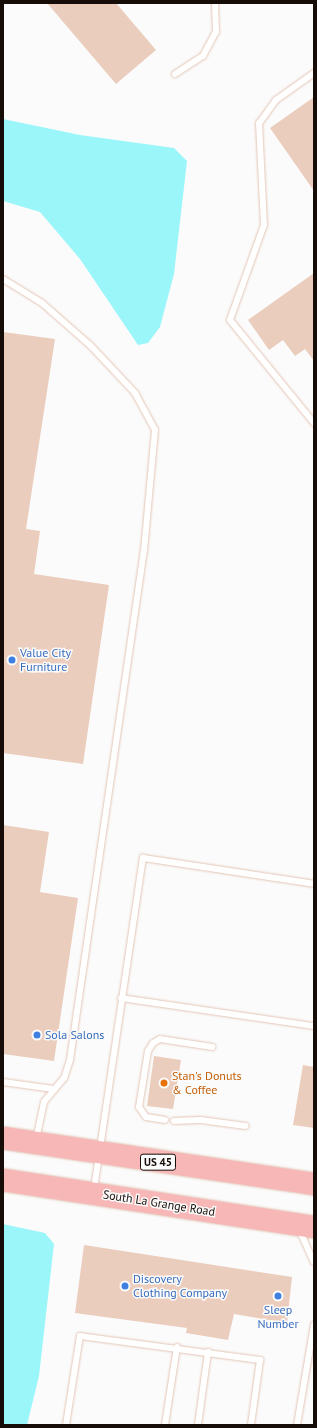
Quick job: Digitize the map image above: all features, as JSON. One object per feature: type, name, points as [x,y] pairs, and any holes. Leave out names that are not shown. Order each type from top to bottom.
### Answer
[{"type":"highway","name":"US 45","points":[[3,1138],[100,1154],[314,1184]]},
{"type":"highway","name":"South La Grange Road","points":[[3,1180],[305,1226]]},
{"type":"lane","points":[[175,74],[203,56],[216,32],[215,3]]},
{"type":"lane","points":[[314,73],[276,100],[258,123],[264,225],[230,320],[314,424]]},
{"type":"lane","points":[[3,279],[42,303],[90,345],[135,393],[155,430],[144,550],[70,1060],[64,1078],[44,1102],[36,1143]]},
{"type":"lane","points":[[94,1193],[121,998],[143,858],[314,884]]},
{"type":"lane","points":[[121,998],[314,1026]]},
{"type":"lane","points":[[165,1120],[146,1117],[139,1107],[148,1051],[152,1043],[160,1039],[212,1048]]},
{"type":"lane","points":[[3,1082],[54,1089]]},
{"type":"lane","points":[[174,1121],[201,1120],[246,1126]]},
{"type":"lane","points":[[305,1226],[314,1262]]},
{"type":"lane","points":[[297,1425],[314,1324]]},
{"type":"lane","points":[[66,1425],[80,1336],[177,1347],[260,1360],[251,1425]]},
{"type":"lane","points":[[165,1425],[177,1347]]},
{"type":"lane","points":[[198,1425],[208,1352]]},
{"type":"water","points":[[3,119],[80,135],[174,148],[187,161],[174,274],[160,327],[148,343],[138,345],[80,259],[40,212],[3,201]]},
{"type":"water","points":[[3,1224],[45,1233],[54,1244],[39,1376],[27,1425],[3,1425]]},
{"type":"building","points":[[47,3],[116,3],[156,50],[116,84]]},
{"type":"building","points":[[314,97],[314,191],[270,128]]},
{"type":"building","points":[[314,273],[314,361],[305,349],[295,356],[283,340],[269,350],[248,320]]},
{"type":"building","points":[[3,332],[55,339],[26,529],[40,531],[34,574],[109,585],[83,764],[3,753]]},
{"type":"building","points":[[3,825],[49,832],[40,892],[78,898],[54,1061],[3,1054]]},
{"type":"building","name":"Stan's Donuts & Coffee","points":[[154,1056],[181,1060],[173,1109],[147,1106]]},
{"type":"building","points":[[303,1065],[314,1067],[314,1128],[293,1125]]},
{"type":"building","points":[[84,1245],[292,1277],[287,1323],[234,1314],[228,1340],[186,1333],[187,1328],[75,1313]]},
{"type":"place","name":"Value City Furniture","points":[[12,660]]},
{"type":"place","name":"Sola Salons","points":[[37,1035]]},
{"type":"place","name":"Stan's Donuts & Coffee","points":[[164,1083]]},
{"type":"place","name":"Discovery Clothing Company","points":[[125,1286]]},
{"type":"place","name":"Sleep Number","points":[[278,1296]]}]
